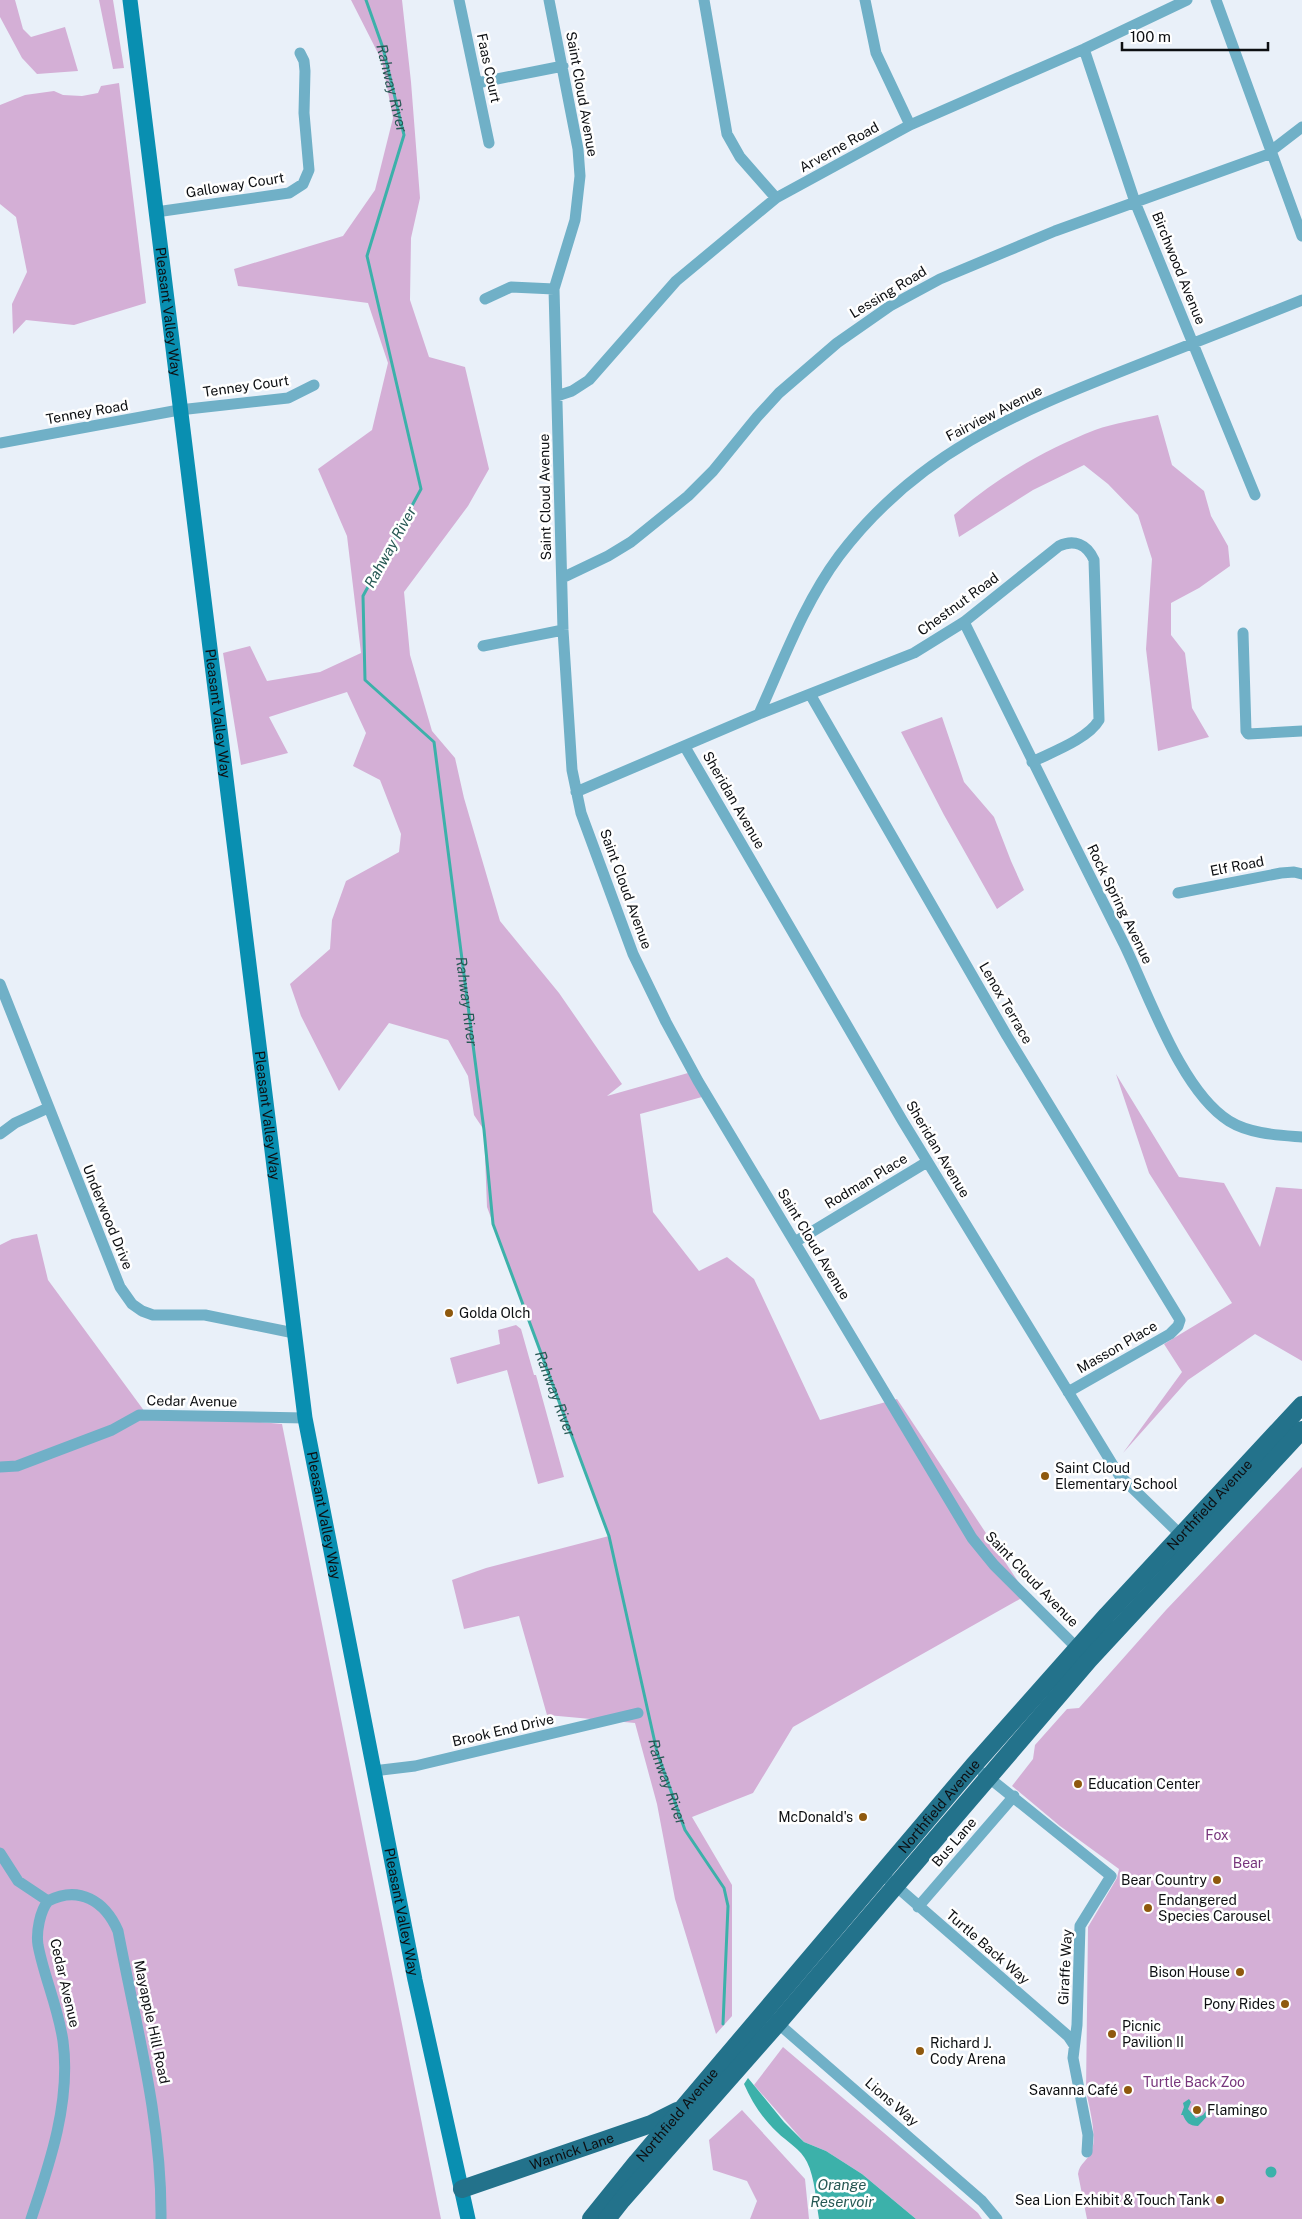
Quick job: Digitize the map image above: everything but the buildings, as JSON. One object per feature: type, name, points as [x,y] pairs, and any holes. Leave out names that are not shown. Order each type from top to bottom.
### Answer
[{"type":"main road","name":"Pleasant Valley Way","points":[[130,0],[304,1418],[415,1980],[468,2219]]},
{"type":"main road","name":"Northfield Avenue","points":[[608,2219],[667,2137],[682,2109],[881,1873],[973,1766],[1084,1654],[1186,1541],[1302,1405]]},
{"type":"main road","name":"Northfield Avenue","points":[[1186,1541],[1302,1430]]},
{"type":"main road","name":"Northfield Avenue","points":[[592,2219],[667,2137],[778,2023],[988,1776],[1084,1654]]},
{"type":"main road","name":"Warnick Lane","points":[[462,2189],[651,2124],[682,2109]]},
{"type":"street","name":"Faas Court","points":[[459,0],[489,143]]},
{"type":"street","name":"Saint Cloud Avenue","points":[[549,0],[564,66],[578,149],[580,176],[576,220],[554,289],[563,630],[572,770],[581,813],[633,954],[666,1022],[698,1081],[972,1538],[994,1565],[1084,1654]]},
{"type":"street","points":[[704,0],[726,134],[740,157],[776,198]]},
{"type":"street","points":[[866,0],[876,53],[910,125]]},
{"type":"street","name":"Arverne Road","points":[[558,396],[589,380],[676,281],[776,198],[910,125],[1084,49],[1187,0]]},
{"type":"street","points":[[1216,0],[1302,236]]},
{"type":"street","name":"Birchwood Avenue","points":[[1084,49],[1136,202],[1255,495]]},
{"type":"street","name":"Galloway Court","points":[[156,212],[289,193],[303,184],[309,170],[309,162],[304,113],[305,72],[304,61],[300,53]]},
{"type":"street","points":[[477,83],[564,66]]},
{"type":"street","name":"Lessing Road","points":[[562,578],[632,542],[688,496],[713,471],[779,393],[837,343],[872,316],[940,279],[1055,231],[1271,152],[1302,127]]},
{"type":"street","points":[[485,300],[511,288],[554,289]]},
{"type":"street","name":"Fairview Avenue","points":[[759,714],[801,622],[838,557],[886,502],[938,460],[962,444],[1008,419],[1074,390],[1302,300]]},
{"type":"street","name":"Tenney Court","points":[[180,410],[288,398],[314,385]]},
{"type":"street","name":"Tenney Road","points":[[0,443],[180,410]]},
{"type":"street","name":"Chestnut Road","points":[[576,792],[759,714],[914,653],[964,622],[1059,546],[1073,542],[1086,547],[1091,553],[1094,567],[1099,720],[1095,727],[1086,734],[1032,762]]},
{"type":"street","name":"Rock Spring Avenue","points":[[964,622],[1125,946],[1180,1064],[1194,1087],[1229,1121],[1262,1133],[1302,1137]]},
{"type":"street","points":[[483,646],[563,630]]},
{"type":"street","points":[[1243,633],[1246,731],[1248,734],[1259,734],[1302,731]]},
{"type":"street","name":"Lenox Terrace","points":[[810,694],[1008,1036],[1177,1314],[1180,1320],[1178,1325]]},
{"type":"street","name":"Sheridan Avenue","points":[[685,747],[927,1162],[1119,1476],[1186,1541]]},
{"type":"street","name":"Elf Road","points":[[1178,893],[1281,873],[1294,872],[1302,874]]},
{"type":"street","name":"Underwood Drive","points":[[0,984],[120,1287],[132,1304],[142,1311],[153,1315],[205,1315],[294,1333]]},
{"type":"street","points":[[0,1134],[16,1123],[48,1108]]},
{"type":"street","name":"Rodman Place","points":[[795,1242],[927,1162]]},
{"type":"street","name":"Masson Place","points":[[1068,1392],[1170,1334],[1178,1325]]},
{"type":"street","name":"Cedar Avenue","points":[[0,1467],[17,1466],[112,1430],[139,1415],[304,1418]]},
{"type":"street","name":"Brook End Drive","points":[[373,1771],[415,1766],[638,1713]]},
{"type":"street","name":"Giraffe Way","points":[[973,1766],[1014,1796],[1111,1876],[1080,1926],[1074,2058],[1088,2135],[1087,2152]]},
{"type":"street","name":"Bus Lane","points":[[918,1906],[1014,1796]]},
{"type":"street","points":[[0,1854],[18,1881],[44,1898]]},
{"type":"street","name":"Turtle Back Way","points":[[881,1873],[1068,2036],[1074,2045]]},
{"type":"street","name":"Mayapple Hill Road","points":[[44,1898],[68,1895],[96,1900],[112,1918],[118,1930],[152,2101],[160,2171],[161,2219]]},
{"type":"street","name":"Cedar Avenue","points":[[31,2219],[54,2142],[60,2116],[64,2081],[63,2042],[54,1998],[38,1944],[44,1898]]},
{"type":"street","name":"Lions Way","points":[[764,2011],[982,2200],[997,2219]]},
{"type":"green space","points":[[0,0],[15,0],[23,29],[31,37],[65,27],[78,71],[37,74],[22,58],[0,17]]},
{"type":"green space","points":[[99,0],[113,0],[124,68],[113,69]]},
{"type":"green space","points":[[351,0],[402,0],[411,82],[420,198],[411,238],[410,300],[429,357],[465,367],[489,469],[468,506],[404,592],[410,655],[432,731],[455,758],[464,798],[500,921],[559,993],[622,1084],[607,1096],[688,1073],[702,1097],[640,1114],[653,1212],[699,1271],[727,1257],[754,1279],[820,1420],[897,1399],[1027,1595],[793,1727],[753,1793],[692,1817],[732,1885],[732,2016],[716,2034],[675,1899],[657,1804],[635,1723],[547,1715],[519,1616],[464,1629],[452,1580],[486,1568],[609,1536],[487,1207],[484,1130],[474,1115],[468,1076],[448,1040],[389,1023],[339,1091],[301,1016],[290,984],[330,949],[332,920],[346,881],[399,852],[401,834],[380,780],[353,766],[366,733],[347,692],[269,717],[288,753],[241,765],[223,653],[250,646],[267,681],[320,672],[361,653],[347,536],[318,469],[372,430],[388,363],[368,303],[238,286],[234,269],[343,236],[375,190],[393,118],[382,61]]},
{"type":"green space","points":[[119,83],[146,303],[74,325],[26,320],[13,334],[12,304],[27,272],[16,217],[0,204],[0,105],[25,95],[54,91],[63,95],[82,96],[98,93],[101,86]]},
{"type":"green space","points":[[1158,415],[1172,465],[1204,491],[1211,516],[1228,546],[1230,566],[1199,588],[1171,603],[1171,635],[1185,653],[1192,708],[1209,737],[1158,751],[1146,649],[1152,559],[1138,515],[1108,484],[1084,465],[1033,490],[959,537],[954,515],[986,489],[1020,466],[1057,447],[1095,430]]},
{"type":"green space","points":[[942,717],[964,782],[994,817],[1024,890],[997,909],[944,815],[901,732]]},
{"type":"green space","points":[[1116,1074],[1179,1177],[1224,1183],[1260,1247],[1276,1187],[1302,1189],[1302,1361],[1255,1334],[1188,1380],[1123,1453],[1182,1372],[1164,1344],[1232,1303],[1149,1173]]},
{"type":"green space","points":[[37,1234],[48,1280],[145,1412],[282,1424],[441,2219],[0,2219],[0,1245],[12,1239]]},
{"type":"green space","points":[[516,1325],[521,1329],[534,1375],[536,1375],[564,1477],[538,1484],[507,1370],[457,1384],[450,1358],[500,1344],[498,1330]]},
{"type":"green space","name":"Turtle Back Zoo","points":[[1302,1467],[1302,2219],[1087,2219],[1078,2174],[1080,2167],[1091,2153],[1094,2137],[1086,2091],[1088,1927],[1117,1878],[1119,1869],[1060,1826],[1012,1786],[1033,1759],[1035,1745],[1067,1709],[1079,1708],[1166,1610]]},
{"type":"green space","points":[[783,2047],[978,2213],[982,2219],[916,2219],[862,2174],[826,2151],[804,2142],[754,2085]]},
{"type":"green space","points":[[742,2110],[805,2179],[809,2219],[750,2219],[757,2201],[747,2181],[713,2170],[709,2140]]},
{"type":"water","name":"Orange Reservoir","points":[[748,2078],[784,2122],[804,2142],[826,2151],[862,2174],[916,2219],[819,2219],[814,2182],[807,2162],[801,2153],[772,2127],[758,2110],[744,2084]]},
{"type":"water","points":[[1189,2099],[1191,2102],[1188,2109],[1196,2118],[1203,2115],[1208,2108],[1214,2109],[1198,2126],[1190,2124],[1181,2115],[1184,2107],[1183,2103]]},
{"type":"water","points":[[1269,2167],[1273,2167],[1276,2172],[1275,2176],[1269,2177],[1266,2174],[1266,2170]]},
{"type":"waterway","name":"Rahway River","points":[[366,0],[383,48],[404,135],[367,256],[421,489],[363,596],[365,680],[434,742],[484,1130],[493,1224],[609,1536],[657,1752],[685,1830],[724,1888],[728,1906],[723,2024]]},
{"type":"place","name":"Golda Olch","points":[[449,1313]]},
{"type":"place","name":"Saint Cloud Elementary School","points":[[1045,1476]]},
{"type":"place","name":"Education Center","points":[[1078,1784]]},
{"type":"place","name":"McDonald's","points":[[863,1817]]},
{"type":"place","name":"Bear Country","points":[[1217,1880]]},
{"type":"place","name":"Endangered Species Carousel","points":[[1148,1908]]},
{"type":"place","name":"Bison House","points":[[1240,1972]]},
{"type":"place","name":"Pony Rides","points":[[1285,2004]]},
{"type":"place","name":"Picnic Pavilion II","points":[[1112,2034]]},
{"type":"place","name":"Richard J. Cody Arena","points":[[920,2051]]},
{"type":"place","name":"Savanna Café","points":[[1128,2090]]},
{"type":"place","name":"Flamingo","points":[[1197,2110]]},
{"type":"place","name":"Sea Lion Exhibit & Touch Tank","points":[[1220,2200]]},
{"type":"park label","name":"Fox","points":[[1217,1835]]},
{"type":"park label","name":"Bear","points":[[1248,1863]]}]
